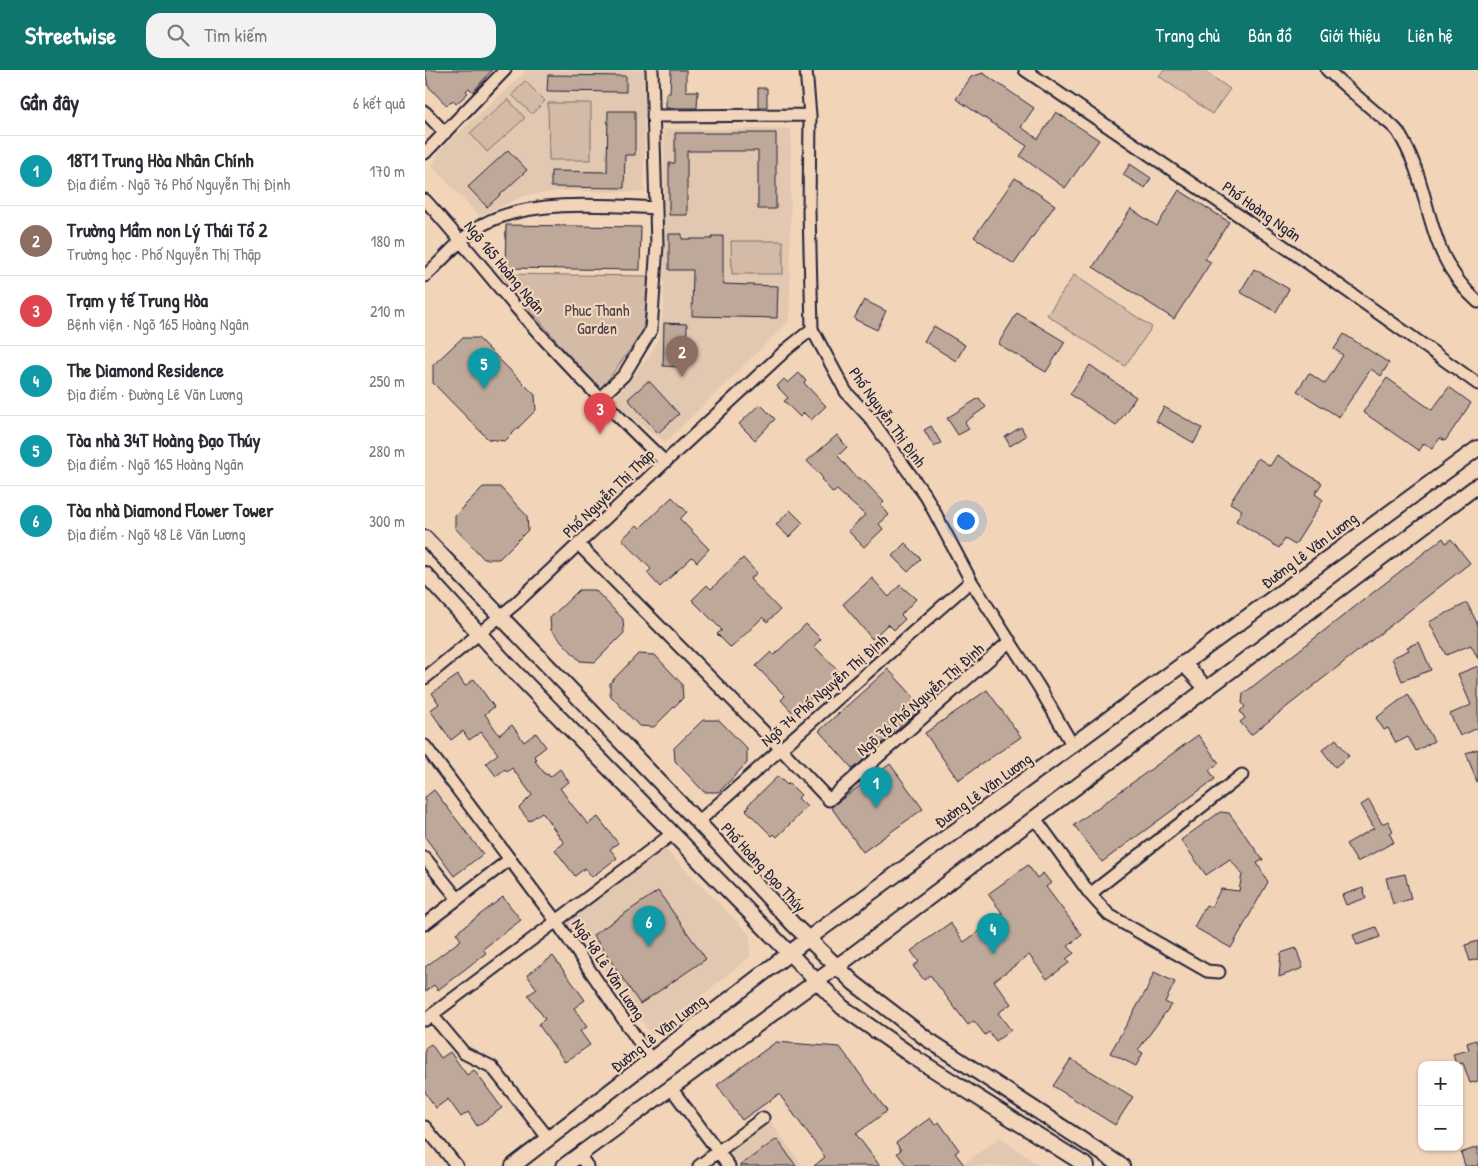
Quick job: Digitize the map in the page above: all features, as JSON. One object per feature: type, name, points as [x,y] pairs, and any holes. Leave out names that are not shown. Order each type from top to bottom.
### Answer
[{"type":"main road","name":"Đường Lê Văn Lương","points":[[513,1166],[652,1061],[809,938],[1478,448]]},
{"type":"main road","points":[[564,1166],[583,1161],[671,1088],[837,966],[1206,688],[1381,560],[1478,485]]},
{"type":"main road","name":"Phố Hoàng Đạo Thúy","points":[[425,538],[854,983],[927,1039],[1114,1164]]},
{"type":"main road","points":[[425,574],[520,678],[842,1007],[915,1058],[1087,1166]]},
{"type":"main road","points":[[1183,663],[1206,688]]},
{"type":"main road","points":[[915,1058],[927,1039]]},
{"type":"street","points":[[425,153],[505,70]]},
{"type":"street","points":[[599,399],[624,375],[651,330],[657,245],[653,70]]},
{"type":"street","name":"Phố Nguyễn Thị Định","points":[[807,70],[810,115],[809,211],[812,329],[846,392],[871,419],[927,498],[971,581],[1073,746]]},
{"type":"street","name":"Phố Hoàng Ngân","points":[[1025,70],[1281,243],[1478,384]]},
{"type":"street","points":[[1327,70],[1398,131],[1420,180],[1429,219],[1439,250],[1462,288],[1478,302]]},
{"type":"street","points":[[425,112],[445,133]]},
{"type":"street","points":[[653,116],[810,115]]},
{"type":"street","name":"Ngõ 165 Hoàng Ngân","points":[[425,200],[462,241],[513,305],[599,399],[665,462]]},
{"type":"street","points":[[425,276],[482,225],[515,212],[591,204],[655,208]]},
{"type":"street","name":"Phố Nguyễn Thị Thập","points":[[425,678],[501,616],[787,349],[812,329]]},
{"type":"street","points":[[578,544],[781,749]]},
{"type":"street","name":"Ngõ 74 Phố Nguyễn Thị Định","points":[[698,822],[971,581]]},
{"type":"street","name":"Ngõ 76 Phố Nguyễn Thị Định","points":[[781,749],[829,800],[1010,642]]},
{"type":"street","name":"Ngõ 48 Lê Văn Lương","points":[[426,750],[556,921],[652,1061]]},
{"type":"street","points":[[1090,894],[1242,775]]},
{"type":"street","points":[[1034,816],[1090,894],[1109,915],[1207,971],[1219,972]]},
{"type":"street","points":[[549,1139],[492,1067],[464,1053],[429,1017],[672,834]]},
{"type":"street","points":[[425,858],[458,899]]},
{"type":"street","points":[[425,924],[510,859]]},
{"type":"street","points":[[671,1088],[729,1166]]},
{"type":"street","points":[[699,1166],[763,1118]]},
{"type":"street","points":[[425,1127],[457,1166]]},
{"type":"shaded area","points":[[527,70],[645,70],[644,192],[560,191],[524,196],[479,216],[432,166],[441,149]]},
{"type":"shaded area","points":[[664,129],[791,129],[790,320],[666,442],[647,430],[613,401],[651,353],[660,335],[664,307]]},
{"type":"shaded area","points":[[662,846],[750,935],[750,957],[652,1035],[566,921]]},
{"type":"shaded area","points":[[770,1121],[803,1166],[740,1166],[729,1151]]},
{"type":"shaded area","points":[[1000,1137],[1023,1154],[1040,1166],[961,1166]]},
{"type":"green space","points":[[1164,70],[1203,70],[1230,89],[1212,114],[1159,76]]},
{"type":"green space","points":[[525,81],[545,101],[532,114],[512,95]]},
{"type":"green space","points":[[508,99],[525,118],[487,152],[470,133]]},
{"type":"green space","points":[[548,103],[591,103],[591,160],[549,160]]},
{"type":"green space","points":[[731,241],[783,241],[783,274],[732,274]]},
{"type":"green space","name":"Phuc Thanh Garden","points":[[501,274],[647,276],[648,296],[642,333],[599,392]]},
{"type":"green space","points":[[1074,275],[1152,327],[1125,366],[1047,315]]},
{"type":"building","points":[[425,70],[492,70],[473,92],[469,88],[466,91],[468,93],[456,104],[453,100],[447,106],[428,86]]},
{"type":"building","points":[[671,70],[686,70],[686,91],[698,91],[697,108],[666,108],[666,93],[670,93]]},
{"type":"building","points":[[983,73],[1034,108],[1021,127],[1038,139],[1056,112],[1099,140],[1065,188],[1020,156],[1027,146],[956,99],[971,77]]},
{"type":"building","points":[[548,75],[626,76],[626,92],[547,91]]},
{"type":"building","points":[[758,88],[767,88],[767,107],[758,107]]},
{"type":"building","points":[[608,111],[635,111],[635,155],[625,155],[624,188],[551,187],[551,171],[607,172]]},
{"type":"building","points":[[675,133],[776,133],[776,209],[758,209],[758,151],[687,151],[687,215],[669,215],[669,163],[675,163]]},
{"type":"building","points":[[508,150],[527,170],[487,207],[468,187]]},
{"type":"building","points":[[1130,164],[1151,178],[1145,188],[1123,175]]},
{"type":"building","points":[[1015,178],[1055,205],[1014,264],[974,237]]},
{"type":"building","points":[[1179,190],[1229,222],[1205,259],[1211,262],[1174,319],[1093,267],[1131,209],[1157,226]]},
{"type":"building","points":[[506,225],[641,227],[640,270],[505,268]]},
{"type":"building","points":[[669,234],[682,234],[682,239],[712,239],[712,236],[723,236],[723,284],[778,286],[777,318],[692,316],[693,270],[669,270]]},
{"type":"building","points":[[1254,269],[1289,289],[1276,312],[1240,292]]},
{"type":"building","points":[[864,300],[886,311],[877,330],[854,319]]},
{"type":"building","points":[[1017,313],[1065,342],[1046,372],[998,344]]},
{"type":"building","points":[[664,323],[687,324],[686,367],[663,366]]},
{"type":"building","points":[[934,326],[965,345],[956,361],[924,341]]},
{"type":"building","points":[[1344,334],[1389,363],[1381,376],[1371,369],[1339,417],[1297,391],[1309,373],[1325,384],[1343,355],[1334,349]]},
{"type":"building","points":[[462,338],[478,338],[535,395],[536,410],[505,441],[488,439],[433,383],[433,365]]},
{"type":"building","points":[[1090,365],[1136,397],[1116,426],[1070,394]]},
{"type":"building","points":[[799,373],[806,381],[804,383],[826,406],[811,420],[804,413],[800,417],[784,401],[788,398],[777,386],[784,379],[788,383]]},
{"type":"building","points":[[1387,378],[1432,410],[1449,387],[1471,403],[1445,441],[1440,438],[1432,449],[1424,443],[1419,451],[1363,412]]},
{"type":"building","points":[[647,382],[650,382],[679,414],[658,433],[628,399]]},
{"type":"building","points":[[979,398],[986,407],[965,422],[969,429],[958,435],[947,418]]},
{"type":"building","points":[[760,404],[775,419],[755,440],[739,424]]},
{"type":"building","points":[[1164,407],[1202,428],[1194,443],[1156,421]]},
{"type":"building","points":[[931,426],[941,443],[934,447],[924,430]]},
{"type":"building","points":[[1021,427],[1026,436],[1010,446],[1005,437]]},
{"type":"building","points":[[837,435],[847,447],[838,456],[856,477],[864,481],[884,502],[881,505],[889,515],[879,524],[883,529],[864,547],[848,531],[865,515],[837,490],[833,493],[821,479],[823,478],[807,461]]},
{"type":"building","points":[[1277,455],[1322,483],[1315,494],[1323,500],[1295,545],[1285,539],[1279,548],[1236,521],[1242,510],[1230,503],[1258,458],[1270,466]]},
{"type":"building","points":[[483,487],[500,487],[527,516],[528,530],[499,559],[484,559],[455,528],[455,515]]},
{"type":"building","points":[[672,497],[687,512],[680,519],[709,549],[697,562],[692,557],[660,587],[647,573],[651,569],[622,539],[637,525],[640,528]]},
{"type":"building","points":[[790,510],[803,523],[789,537],[776,525]]},
{"type":"building","points":[[1443,538],[1446,543],[1451,539],[1470,563],[1251,735],[1240,722],[1245,718],[1240,711],[1245,707],[1242,703],[1243,694]]},
{"type":"building","points":[[905,543],[921,559],[908,572],[892,556]]},
{"type":"building","points":[[743,558],[757,573],[750,579],[780,610],[767,622],[763,617],[731,648],[717,634],[722,630],[692,600],[707,585],[711,589]]},
{"type":"building","points":[[872,578],[889,597],[900,585],[916,599],[901,615],[905,619],[894,630],[888,624],[872,639],[843,604]]},
{"type":"building","points":[[579,590],[595,590],[623,619],[624,633],[595,662],[580,661],[551,630],[550,618]]},
{"type":"building","points":[[1467,603],[1478,625],[1478,659],[1471,645],[1446,655],[1429,622]]},
{"type":"building","points":[[806,624],[821,639],[814,646],[843,676],[831,688],[826,684],[794,714],[781,700],[785,696],[756,666],[771,652],[774,655]]},
{"type":"building","points":[[1419,642],[1431,670],[1402,681],[1392,658],[1409,650],[1407,647]]},
{"type":"building","points":[[638,654],[655,655],[682,684],[683,698],[654,727],[639,726],[610,695],[610,683]]},
{"type":"building","points":[[1478,666],[1478,728],[1460,736],[1450,714],[1471,705],[1458,674]]},
{"type":"building","points":[[888,669],[923,707],[853,769],[819,731]]},
{"type":"building","points":[[458,675],[465,686],[474,679],[494,707],[485,714],[499,735],[512,725],[524,742],[536,733],[546,747],[534,756],[537,759],[535,761],[546,775],[548,774],[550,777],[560,769],[569,782],[560,788],[588,824],[598,817],[618,843],[610,849],[617,858],[592,877],[585,868],[575,876],[555,850],[564,843],[542,812],[529,821],[519,808],[532,795],[512,768],[507,772],[505,769],[496,776],[486,763],[498,754],[481,732],[469,740],[463,731],[451,740],[430,710],[439,704],[432,693]]},
{"type":"building","points":[[987,690],[1021,737],[958,780],[925,733]]},
{"type":"building","points":[[1408,694],[1434,741],[1416,751],[1408,737],[1396,743],[1388,728],[1384,730],[1376,718]]},
{"type":"building","points":[[703,720],[719,720],[747,749],[747,763],[719,792],[704,792],[675,761],[674,748]]},
{"type":"building","points":[[1198,735],[1219,763],[1209,770],[1215,779],[1102,862],[1074,825]]},
{"type":"building","points":[[1336,739],[1349,756],[1335,767],[1322,750]]},
{"type":"building","points":[[1478,749],[1478,782],[1477,782],[1466,753]]},
{"type":"building","points":[[890,764],[923,809],[863,852],[831,807]]},
{"type":"building","points":[[778,776],[787,785],[789,783],[801,795],[798,798],[807,807],[777,837],[774,834],[772,836],[746,810],[749,807],[748,805]]},
{"type":"building","points":[[434,790],[483,854],[454,876],[425,837],[425,797]]},
{"type":"building","points":[[1369,800],[1382,824],[1388,821],[1393,831],[1389,833],[1394,842],[1357,862],[1346,844],[1374,828],[1361,805]]},
{"type":"building","points":[[1220,812],[1229,813],[1263,860],[1257,863],[1268,882],[1231,948],[1194,927],[1206,905],[1211,907],[1221,889],[1239,891],[1242,874],[1230,859],[1206,875],[1181,840]]},
{"type":"building","points":[[1028,865],[1037,878],[1043,873],[1051,883],[1046,887],[1082,935],[1068,946],[1074,953],[1066,959],[1069,963],[1047,979],[1029,955],[994,981],[1011,1004],[998,1013],[1011,1030],[996,1041],[989,1032],[985,1035],[974,1021],[968,1025],[930,975],[924,980],[913,966],[919,962],[911,951],[950,923],[964,942],[1003,914],[988,894]]},
{"type":"building","points":[[1405,874],[1411,899],[1393,904],[1386,878]]},
{"type":"building","points":[[1363,888],[1366,898],[1346,905],[1342,895]]},
{"type":"building","points":[[658,891],[706,959],[640,1004],[593,935]]},
{"type":"building","points":[[503,897],[521,920],[483,949],[486,953],[438,990],[434,985],[425,992],[425,967],[461,940],[456,933]]},
{"type":"building","points":[[1376,927],[1380,937],[1357,945],[1353,935]]},
{"type":"building","points":[[1478,941],[1478,959],[1470,961],[1465,945]]},
{"type":"building","points":[[1296,948],[1303,968],[1279,977],[1281,953]]},
{"type":"building","points":[[553,956],[585,1000],[574,1008],[587,1027],[580,1031],[590,1045],[565,1062],[538,1024],[545,1019],[528,995],[537,989],[527,975]]},
{"type":"building","points":[[1154,972],[1175,982],[1165,1002],[1171,1005],[1138,1050],[1143,1053],[1136,1066],[1110,1053],[1147,989]]},
{"type":"building","points":[[1476,1040],[1478,1047],[1478,1081],[1470,1083],[1463,1061],[1455,1061],[1453,1054],[1469,1050],[1467,1043]]},
{"type":"building","points":[[776,1042],[840,1047],[887,1111],[856,1134],[880,1166],[814,1166],[825,1157],[779,1094],[742,1120],[717,1085]]},
{"type":"building","points":[[431,1044],[441,1058],[450,1052],[467,1075],[474,1070],[502,1108],[477,1126],[468,1112],[461,1117],[448,1099],[436,1108],[425,1092],[425,1048]]},
{"type":"building","points":[[1071,1059],[1133,1097],[1115,1125],[1053,1086]]},
{"type":"building","points":[[930,1118],[935,1125],[939,1122],[959,1150],[955,1153],[965,1166],[907,1166],[897,1153],[901,1150],[896,1143]]},
{"type":"building","points":[[777,1139],[796,1166],[739,1166]]},
{"type":"building","points":[[1478,1147],[1478,1166],[1465,1166],[1461,1153]]},
{"type":"place","name":"Trường Mầm non Lý Thái Tổ 2","points":[[682,377]]},
{"type":"place","name":"Tòa nhà 34T Hoàng Đạo Thúy","points":[[484,389]]},
{"type":"place","name":"Trạm y tế Trung Hòa","points":[[600,434]]},
{"type":"place","name":"18T1 Trung Hòa Nhân Chính","points":[[876,808]]},
{"type":"place","name":"Tòa nhà Diamond Flower Tower","points":[[649,947]]},
{"type":"place","name":"The Diamond Residence","points":[[993,954]]}]
